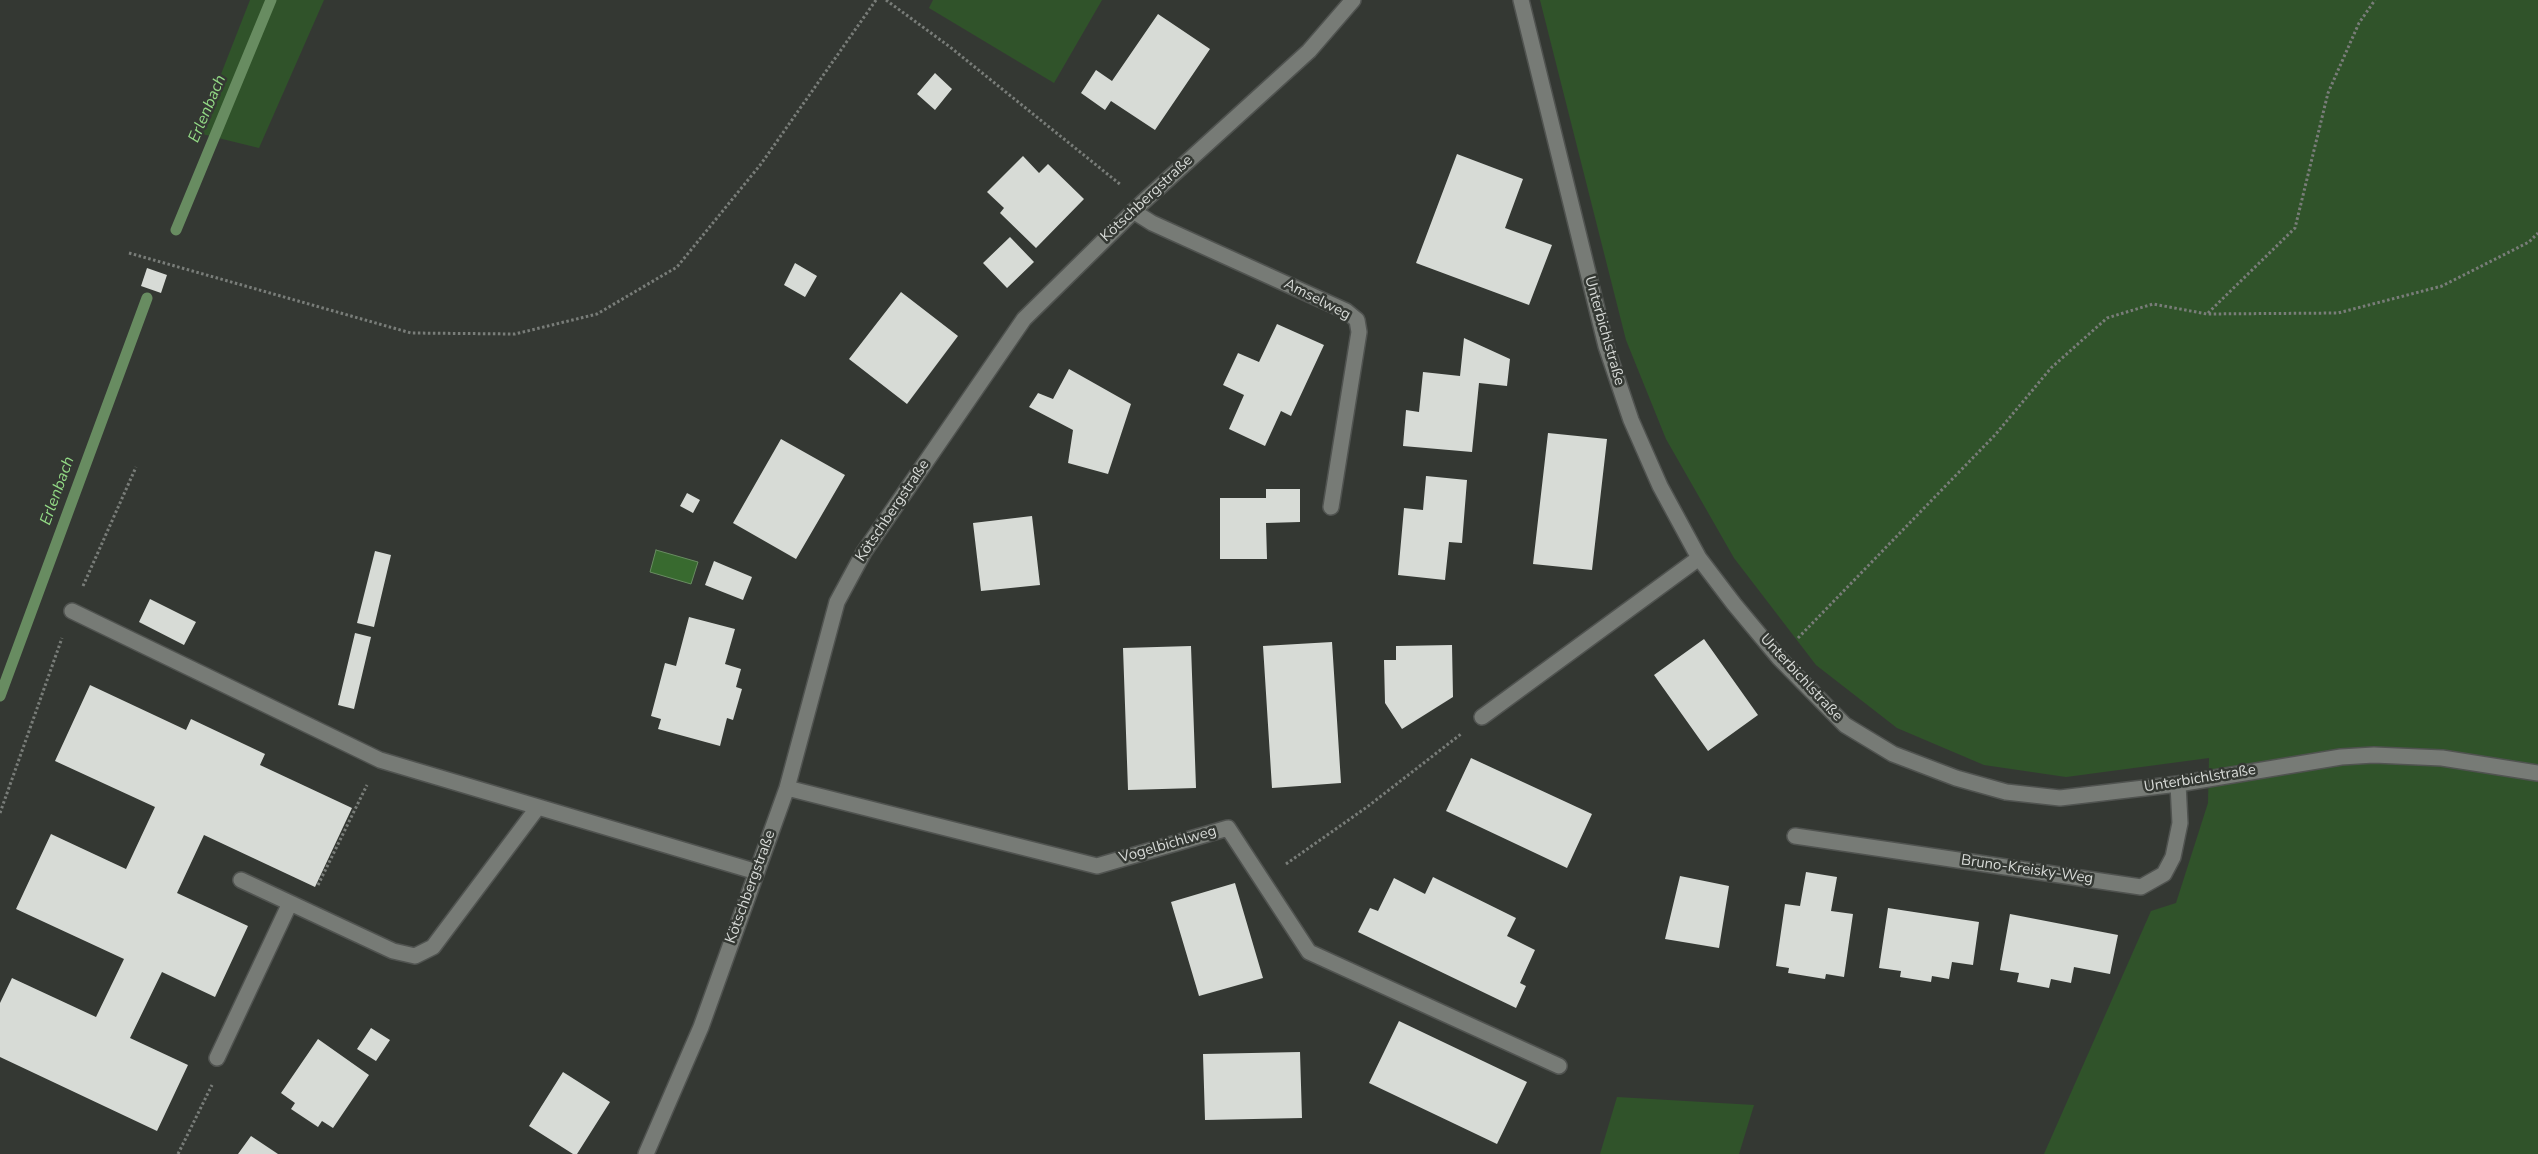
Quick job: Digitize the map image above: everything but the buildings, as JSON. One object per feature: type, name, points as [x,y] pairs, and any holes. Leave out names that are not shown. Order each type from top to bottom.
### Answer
[{"type":"street","name":"Kötschbergstraße","points":[[646,1154],[701,1027],[787,788],[836,602],[864,552],[1024,319],[1138,207],[1309,51],[1353,0]]},
{"type":"street","name":"Unterbichlstraße","points":[[1522,0],[1606,346],[1631,420],[1656,478],[1700,558],[1779,658],[1845,725],[1893,754],[1956,778],[2006,792],[2060,798],[2178,784],[2332,758],[2374,755],[2442,758],[2538,773]]},
{"type":"street","name":"Amselweg","points":[[1138,207],[1152,223],[1346,311],[1357,320],[1359,332],[1331,507]]},
{"type":"street","points":[[1482,717],[1700,558]]},
{"type":"street","points":[[72,612],[380,760],[757,872]]},
{"type":"street","name":"Bruno-Kreisky-Weg","points":[[1795,836],[2141,887],[2164,874],[2173,857],[2180,823],[2178,784]]},
{"type":"street","name":"Vogelbichlweg","points":[[787,788],[1097,866],[1228,828],[1309,952],[1559,1066]]},
{"type":"street","points":[[241,880],[393,951],[415,956],[433,947],[538,807]]},
{"type":"street","points":[[217,1058],[290,903]]},
{"type":"path","points":[[130,252],[411,333],[515,334],[597,314],[677,267],[761,164],[876,0]]},
{"type":"path","points":[[886,0],[950,47],[1138,207]]},
{"type":"path","points":[[2207,314],[2295,228],[2328,94],[2359,23],[2375,0]]},
{"type":"path","points":[[1779,658],[1828,604],[1995,435],[2051,368],[2107,318],[2153,304],[2207,314],[2338,313],[2442,286],[2529,242],[2538,233]]},
{"type":"path","points":[[1263,881],[1367,807],[1482,717]]},
{"type":"path","points":[[306,910],[380,760]]},
{"type":"path","points":[[178,1154],[218,1074],[217,1058]]},
{"type":"shaded area","points":[[250,0],[324,0],[259,148],[198,133]]},
{"type":"shaded area","points":[[933,0],[1102,0],[1054,83],[929,8]]},
{"type":"shaded area","points":[[1540,0],[2538,0],[2538,1154],[2044,1154],[2151,911],[2176,903],[2208,803],[2209,758],[2066,777],[1984,765],[1897,728],[1816,665],[1734,558],[1666,439],[1626,340]]},
{"type":"shaded area","points":[[656,550],[698,562],[691,584],[650,572]]},
{"type":"shaded area","points":[[1617,1097],[1754,1105],[1739,1154],[1600,1154]]},
{"type":"waterway","name":"Erlenbach","points":[[176,230],[271,0]]},
{"type":"waterway","name":"Erlenbach","points":[[0,696],[147,298]]}]
